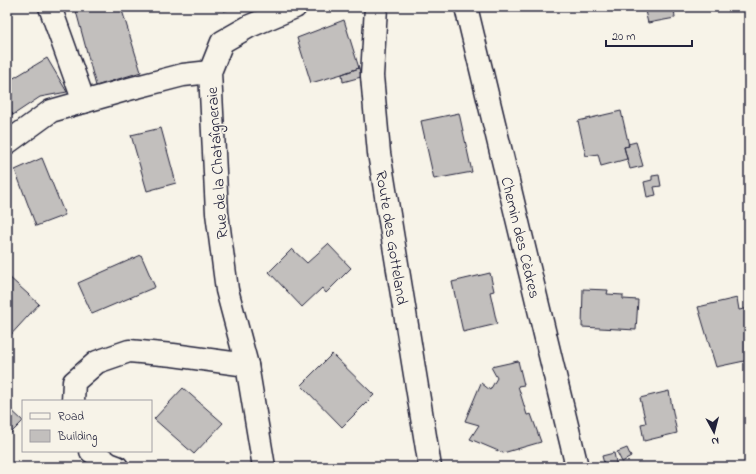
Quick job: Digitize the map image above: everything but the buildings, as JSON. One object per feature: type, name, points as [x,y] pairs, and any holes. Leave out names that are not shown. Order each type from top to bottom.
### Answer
[{"type":"street","points":[[50,7],[84,102]]},
{"type":"street","name":"Rue de la Chataîgneraie","points":[[264,467],[248,365],[227,290],[217,213],[210,72],[222,42],[250,26],[295,7]]},
{"type":"street","name":"Route des Gotteland","points":[[376,7],[372,76],[379,153],[430,467]]},
{"type":"street","name":"Chemin des Cèdres","points":[[466,7],[577,467]]},
{"type":"street","points":[[7,143],[52,111],[183,75],[210,72]]},
{"type":"street","points":[[73,400],[74,382],[96,362],[129,351],[248,365]]},
{"type":"street","points":[[92,452],[109,464],[117,467]]}]
